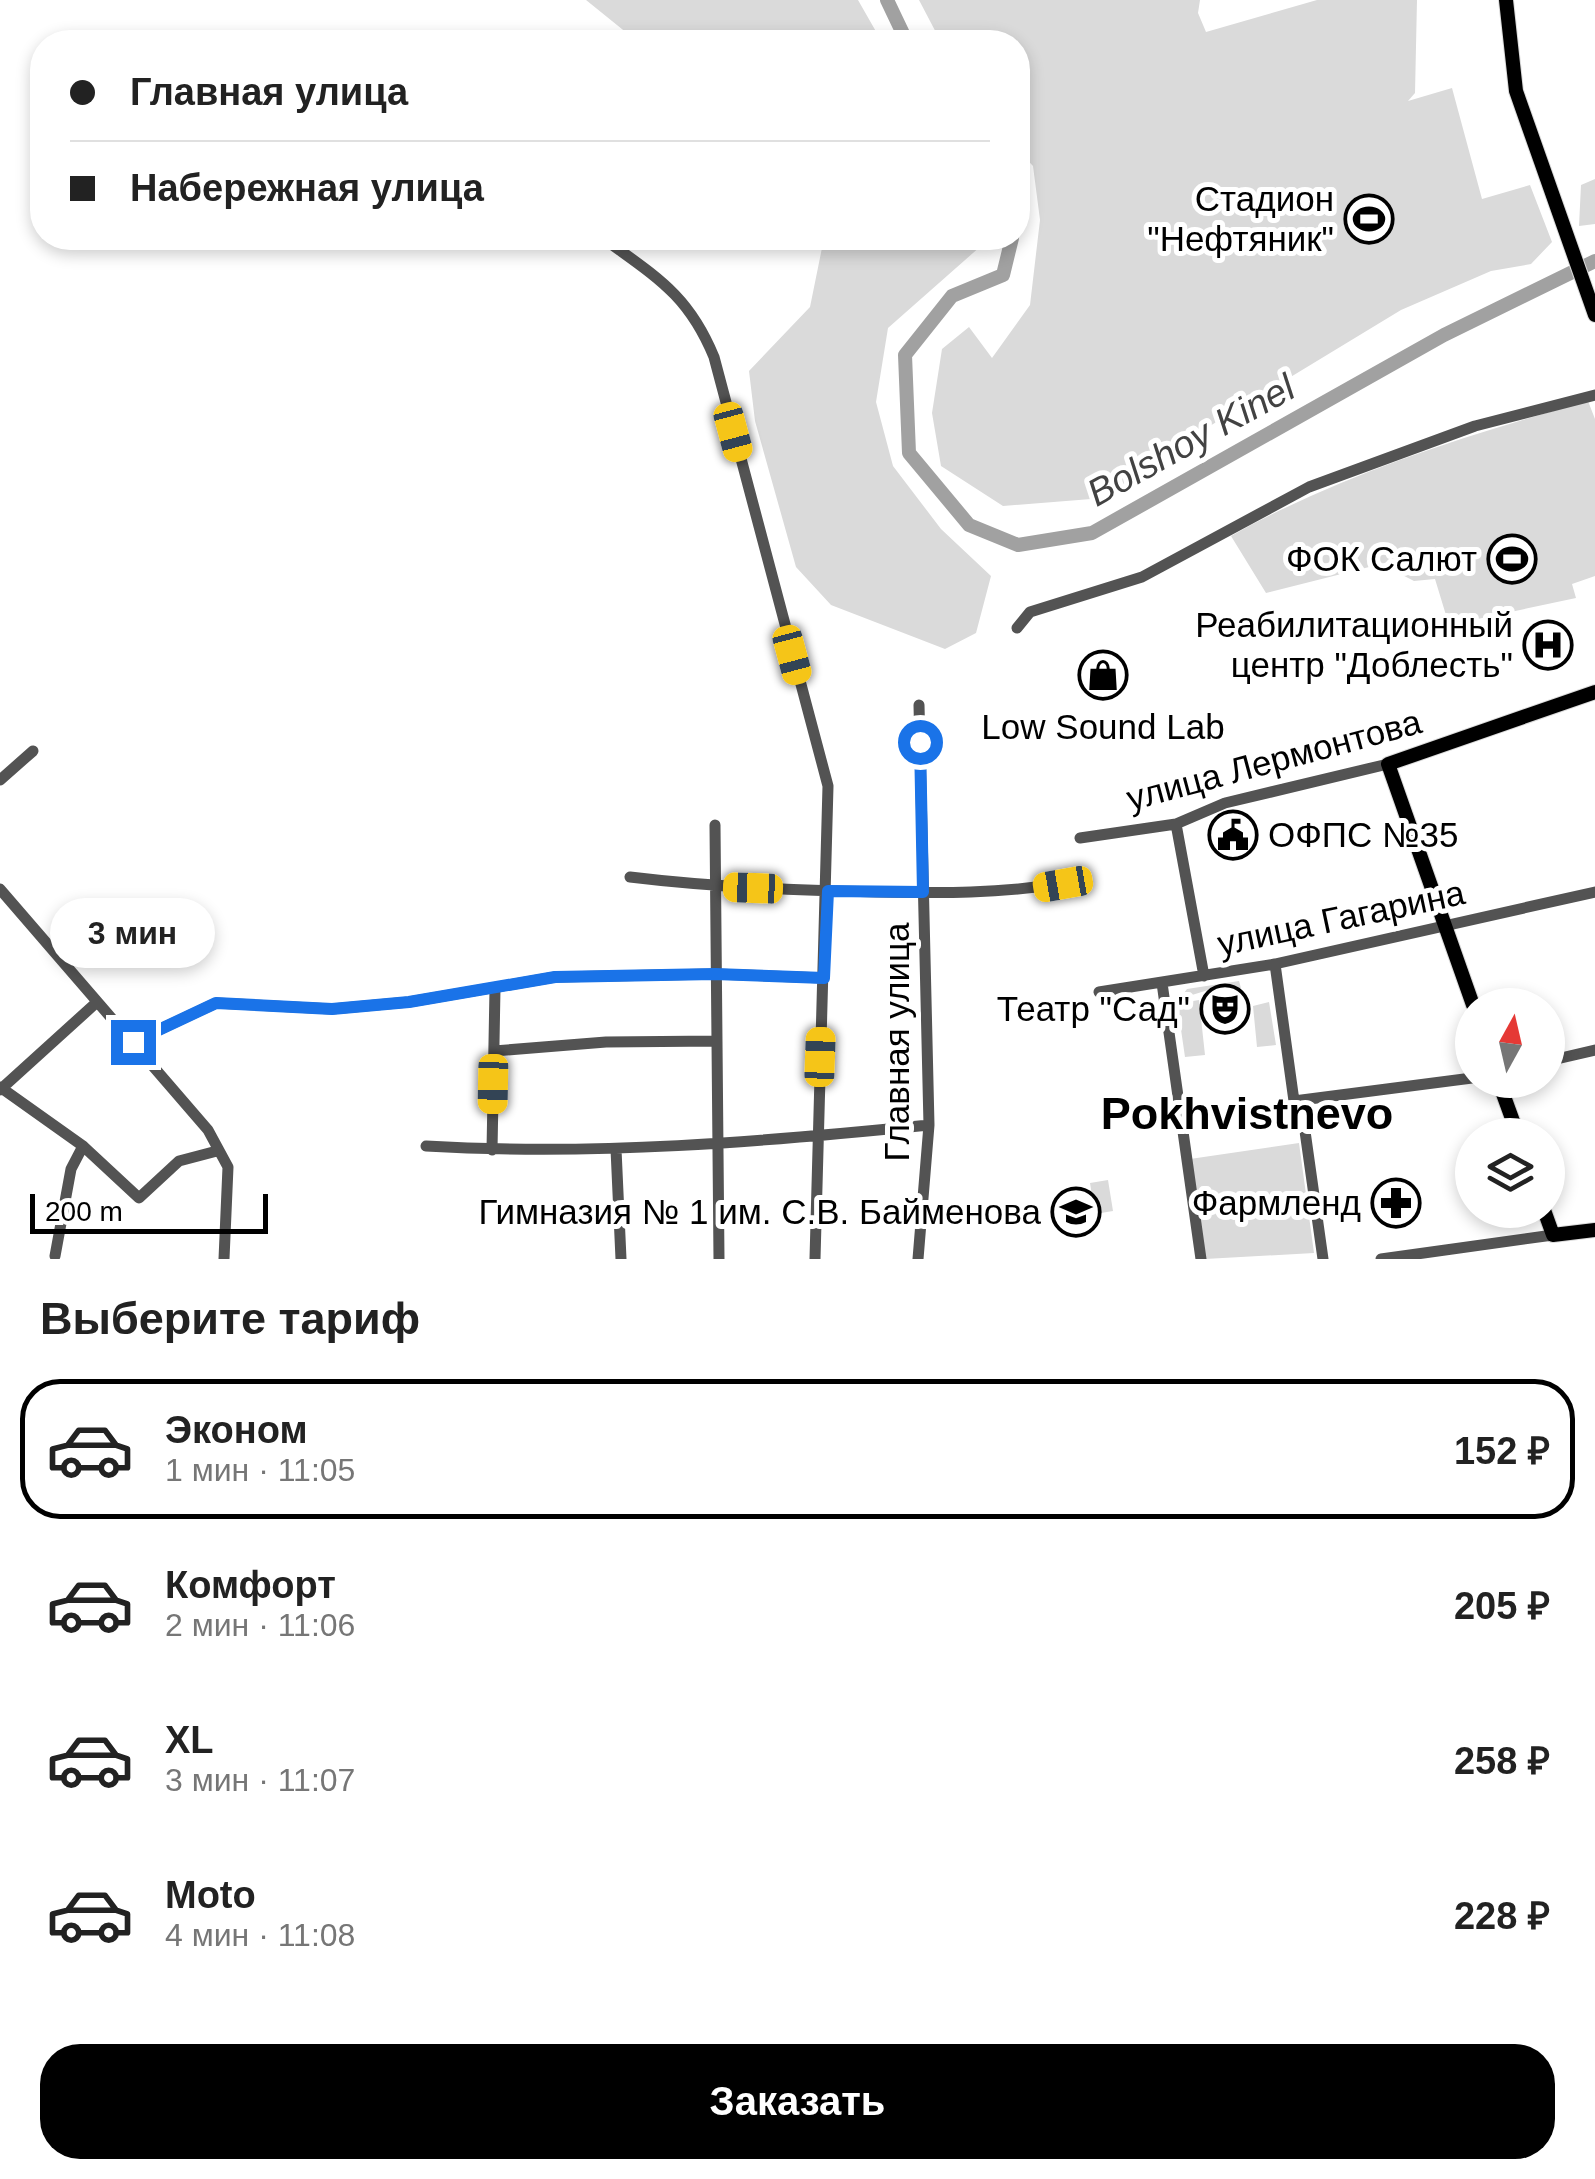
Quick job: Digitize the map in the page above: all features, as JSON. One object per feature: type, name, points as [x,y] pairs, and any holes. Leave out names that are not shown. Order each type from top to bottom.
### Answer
[{"type":"main road","points":[[1506,0],[1516,91],[1545,183],[1595,315]]},
{"type":"main road","name":"улица Лермонтова","points":[[1388,764],[1595,692]]},
{"type":"main road","points":[[1388,764],[1466,988]]},
{"type":"main road","points":[[1551,1228],[1554,1236],[1595,1230]]},
{"type":"street","points":[[619,250],[668,286],[698,317],[714,358],[828,786],[815,1259]]},
{"type":"street","points":[[1017,628],[1030,612],[1152,572],[1309,487],[1476,426],[1595,395]]},
{"type":"street","name":"Главная улица","points":[[918,1259],[929,1124],[919,705]]},
{"type":"street","points":[[0,780],[33,751]]},
{"type":"street","name":"улица Лермонтова","points":[[1080,838],[1176,824],[1225,803],[1388,764]]},
{"type":"street","points":[[1176,824],[1204,976]]},
{"type":"street","points":[[716,825],[720,1259]]},
{"type":"street","points":[[630,877],[716,887],[828,891],[1013,892],[1063,884]]},
{"type":"street","points":[[0,889],[208,1130],[228,1166],[224,1259]]},
{"type":"street","name":"улица Гагарина","points":[[1099,992],[1275,964],[1443,923],[1595,892]]},
{"type":"street","points":[[1275,964],[1294,1101],[1303,1117],[1323,1259]]},
{"type":"street","points":[[133,1042],[216,1003],[332,1009],[555,977],[715,974],[824,978]]},
{"type":"street","points":[[1162,983],[1201,1259]]},
{"type":"street","points":[[492,1150],[494,988]]},
{"type":"street","points":[[98,1002],[13,1082],[0,1088],[82,1146],[139,1198],[180,1160],[217,1151]]},
{"type":"street","points":[[494,1051],[717,1041]]},
{"type":"street","points":[[1565,1057],[1595,1050]]},
{"type":"street","points":[[1294,1101],[1455,1080]]},
{"type":"street","points":[[426,1146],[492,1150],[717,1146],[929,1124]]},
{"type":"street","points":[[55,1256],[71,1168],[82,1146]]},
{"type":"street","points":[[616,1149],[621,1259]]},
{"type":"street","points":[[1380,1259],[1554,1236]]},
{"type":"shaded area","points":[[586,0],[858,0],[875,30],[623,30]]},
{"type":"shaded area","points":[[919,0],[1200,0],[1198,13],[1206,32],[1317,0],[1417,0],[1415,93],[1408,101],[1452,88],[1482,199],[1530,185],[1552,242],[1531,264],[1491,271],[1401,310],[1200,432],[1134,480],[1091,499],[1003,506],[941,466],[932,413],[942,349],[969,327],[992,358],[1030,305],[1040,220],[1030,163],[1030,30],[935,30]]},
{"type":"shaded area","points":[[1595,179],[1595,224],[1579,226],[1581,185]]},
{"type":"shaded area","points":[[822,250],[976,250],[888,328],[876,402],[893,466],[941,529],[991,576],[976,633],[945,649],[831,605],[796,567],[755,421],[749,371],[810,307]]},
{"type":"shaded area","points":[[1588,401],[1595,419],[1595,576],[1572,584],[1576,598],[1449,625],[1435,579],[1414,581],[1381,564],[1266,593],[1231,536],[1361,475],[1451,442]]},
{"type":"shaded area","points":[[1239,981],[1241,988],[1218,987],[1192,995],[1193,1001],[1199,1000],[1205,1055],[1185,1057],[1177,1002],[1187,989]]},
{"type":"shaded area","points":[[1269,1002],[1276,1045],[1257,1047],[1253,1006]]},
{"type":"shaded area","points":[[1299,1143],[1314,1253],[1205,1259],[1190,1159]]},
{"type":"shaded area","points":[[1108,1180],[1113,1211],[1095,1214],[1090,1183]]},
{"type":"waterway","name":"Bolshoy Kinel","points":[[887,0],[901,30]]},
{"type":"waterway","name":"Bolshoy Kinel","points":[[1009,250],[1003,275],[952,296],[905,355],[909,453],[969,525],[1018,545],[1092,533],[1444,335],[1595,261]]},
{"type":"place","name":"Стадион \"Нефтяник\"","points":[[1369,219]]},
{"type":"place","name":"ФОК Салют","points":[[1512,559]]},
{"type":"place","name":"Реабилитационный центр \"Доблесть\"","points":[[1548,645]]},
{"type":"place","name":"Low Sound Lab","points":[[1103,675]]},
{"type":"place","name":"ОФПС №35","points":[[1233,835]]},
{"type":"place","name":"Театр \"Сад\"","points":[[1225,1009]]},
{"type":"place","name":"Фармленд","points":[[1396,1203]]},
{"type":"place","name":"Гимназия № 1 им. С.В. Байменова","points":[[1076,1212]]},
{"type":"district","name":"Pokhvistnevo","points":[[1247,1113]]},
{"type":"route","points":[[133,1042],[216,1003],[332,1009],[409,1002],[555,977],[715,974],[824,978],[828,891],[923,892],[920,742]]}]
